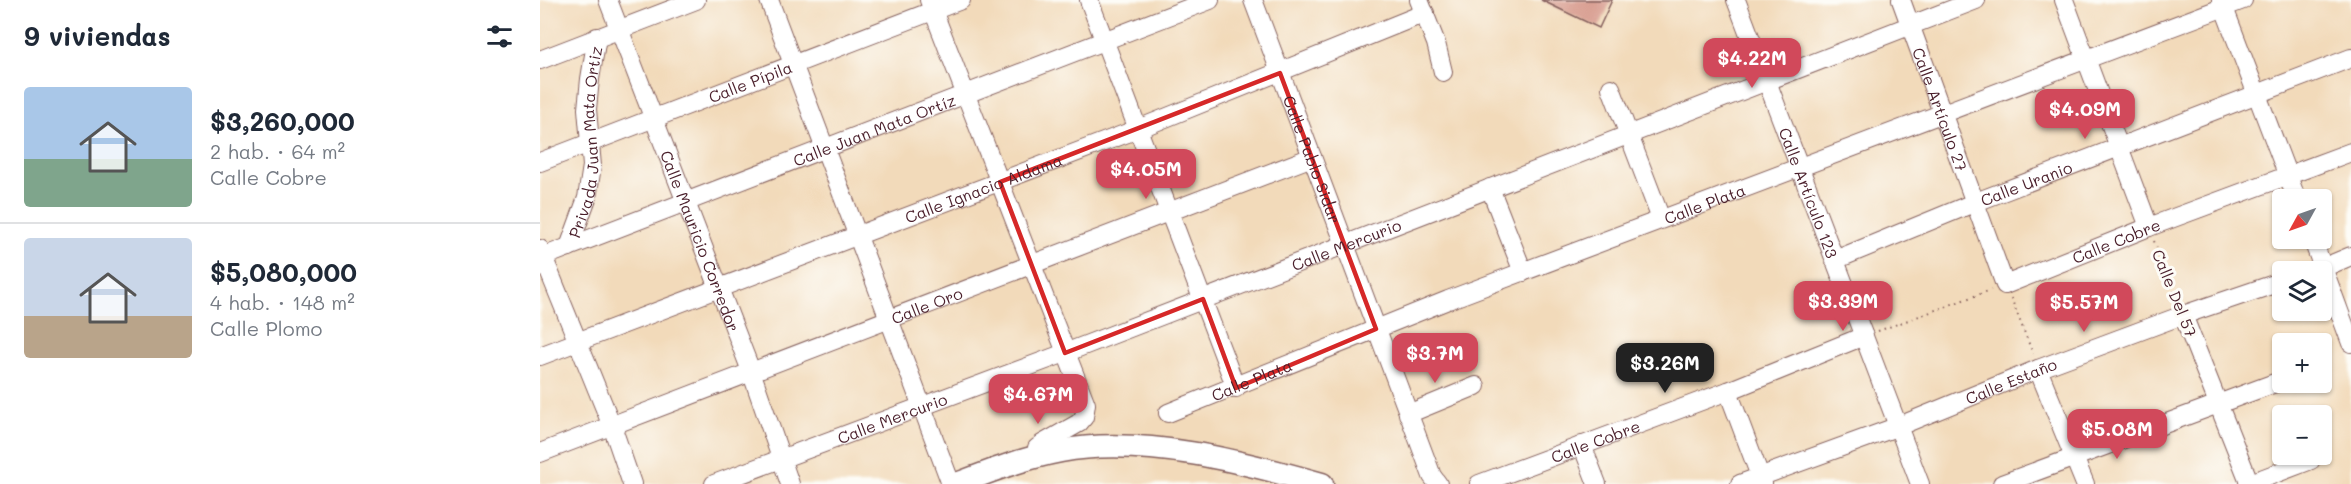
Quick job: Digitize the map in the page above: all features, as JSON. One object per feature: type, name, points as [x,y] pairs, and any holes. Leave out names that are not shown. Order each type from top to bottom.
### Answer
[{"type":"main road","points":[[957,484],[1019,460],[1092,447],[1178,452],[1245,462],[1322,484]]},
{"type":"street","name":"Calle Mauricio Corredor","points":[[608,0],[751,371],[790,484]]},
{"type":"street","points":[[540,60],[696,0]]},
{"type":"street","points":[[769,0],[951,484]]},
{"type":"street","name":"Calle Pípila","points":[[540,162],[793,64],[931,5],[961,0]]},
{"type":"street","points":[[1089,0],[1236,387]]},
{"type":"street","name":"Calle Juan Mata Ortíz","points":[[541,254],[569,247],[687,203],[1210,0]]},
{"type":"street","name":"Calle Pablo Sidar","points":[[1253,0],[1408,414],[1432,476],[1438,484]]},
{"type":"street","name":"Calle Artículo 123","points":[[1736,0],[1920,484]]},
{"type":"street","name":"Calle Artículo 27","points":[[1901,0],[2005,285]]},
{"type":"street","name":"Calle Mercurio","points":[[714,484],[1065,353],[1976,0]]},
{"type":"street","name":"Calle Del 57","points":[[2064,0],[2149,227]]},
{"type":"street","name":"Calle Plata","points":[[1167,413],[1661,219],[2087,59],[2223,4],[2243,0]]},
{"type":"street","points":[[2223,4],[2293,189]]},
{"type":"street","points":[[931,5],[1086,404],[1084,417],[1079,423],[1042,444],[1037,448],[1037,456]]},
{"type":"street","points":[[1422,6],[1443,72]]},
{"type":"street","name":"Calle Ignacio Aldama","points":[[540,356],[1138,129],[1280,72],[1422,6]]},
{"type":"street","name":"Privada Juan Mata Ortiz","points":[[569,247],[587,198],[592,166],[587,109],[597,37]]},
{"type":"street","name":"Calle Uranio","points":[[1835,260],[1976,202],[2351,58]]},
{"type":"street","points":[[1611,88],[1661,219]]},
{"type":"street","name":"Calle Cobre","points":[[2005,285],[2149,227],[2351,152]]},
{"type":"street","name":"Calle Oro","points":[[540,453],[1312,157]]},
{"type":"street","points":[[1490,188],[1523,272]]},
{"type":"street","points":[[541,254],[612,426],[632,484]]},
{"type":"street","points":[[2332,264],[2351,256]]},
{"type":"street","name":"Calle Estaño","points":[[1740,484],[1761,480],[2038,369],[2272,285]]},
{"type":"street","points":[[2332,301],[2351,343]]},
{"type":"street","name":"Calle Del 57","points":[[2183,315],[2220,404],[2249,484]]},
{"type":"street","name":"Calle Cobre","points":[[1479,484],[1728,391],[1864,336]]},
{"type":"street","points":[[2038,369],[2085,484]]},
{"type":"street","points":[[2002,484],[2272,385]]},
{"type":"street","points":[[1408,414],[1476,387]]},
{"type":"street","points":[[1728,391],[1761,480]]},
{"type":"street","points":[[1582,445],[1597,484]]},
{"type":"street","points":[[2249,484],[2298,465]]},
{"type":"path","name":"Calle Del 57","points":[[2149,227],[2183,315]]},
{"type":"path","points":[[1864,336],[2005,285],[2038,369]]},
{"type":"highlighted area","points":[[1280,73],[1376,329],[1236,388],[1203,299],[1065,353],[1000,182]]},
{"type":"building","points":[[1541,0],[1612,0],[1599,28]]}]
